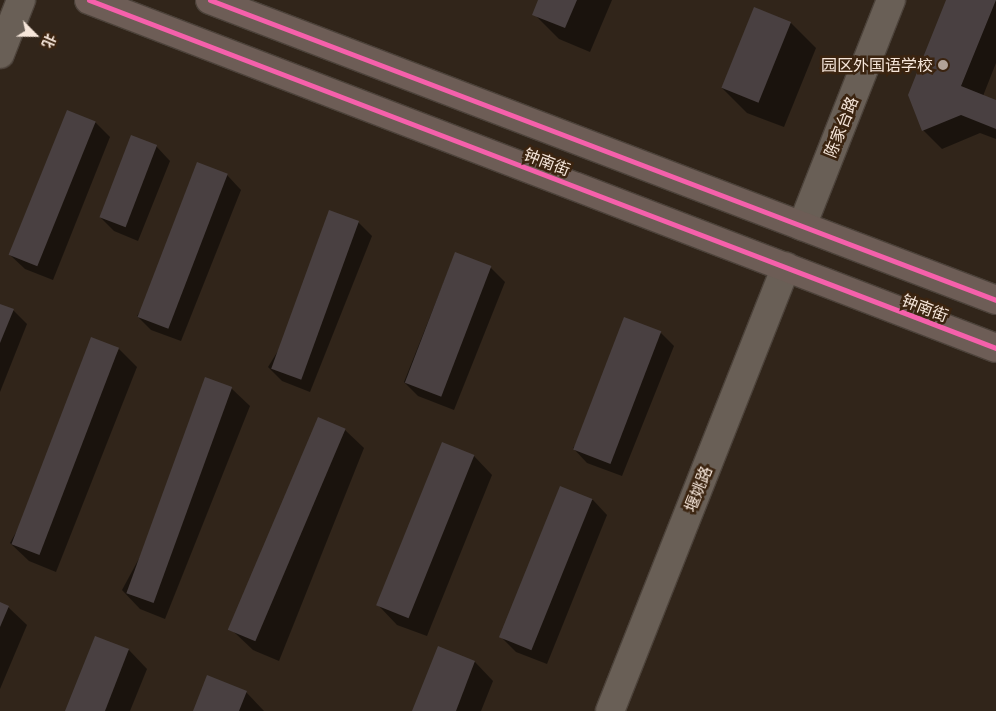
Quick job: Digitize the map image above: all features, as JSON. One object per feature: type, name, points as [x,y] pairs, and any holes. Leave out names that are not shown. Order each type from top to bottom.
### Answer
[{"type":"main road","name":"钟南街","points":[[89,0],[996,348]]},
{"type":"main road","name":"钟南街","points":[[210,0],[996,300]]},
{"type":"street","points":[[0,54],[21,0]]},
{"type":"street","name":"陈家台路","points":[[802,226],[891,0]]},
{"type":"street","name":"堰姚路","points":[[610,711],[786,267]]},
{"type":"building","points":[[538,0],[577,0],[565,28],[532,15]]},
{"type":"building","points":[[946,0],[996,0],[961,86],[996,100],[996,129],[961,115],[922,131],[908,95]]},
{"type":"building","points":[[754,7],[791,22],[758,103],[721,88]]},
{"type":"building","points":[[67,110],[96,122],[37,266],[9,255]]},
{"type":"building","points":[[131,135],[157,145],[126,227],[99,217]]},
{"type":"building","points":[[197,162],[228,174],[168,329],[138,317]]},
{"type":"building","points":[[329,210],[359,221],[301,380],[271,369]]},
{"type":"building","points":[[455,252],[491,266],[441,397],[405,383]]},
{"type":"building","points":[[0,304],[14,309],[0,343]]},
{"type":"building","points":[[624,317],[661,331],[610,464],[573,450]]},
{"type":"building","points":[[91,337],[119,348],[39,555],[11,544]]},
{"type":"building","points":[[205,377],[232,387],[154,603],[126,593]]},
{"type":"building","points":[[318,417],[346,429],[255,641],[228,630]]},
{"type":"building","points":[[442,442],[474,455],[409,618],[376,605]]},
{"type":"building","points":[[560,486],[592,499],[531,650],[499,637]]},
{"type":"building","points":[[0,602],[9,606],[0,627]]},
{"type":"building","points":[[95,636],[129,649],[105,711],[65,711]]},
{"type":"building","points":[[438,646],[475,661],[456,711],[412,711]]},
{"type":"building","points":[[207,675],[247,691],[239,711],[193,711]]},
{"type":"cycle path","points":[[89,0],[996,348]]},
{"type":"cycle path","points":[[210,0],[996,300]]},
{"type":"place","name":"园区外国语学校","points":[[943,65]]}]
